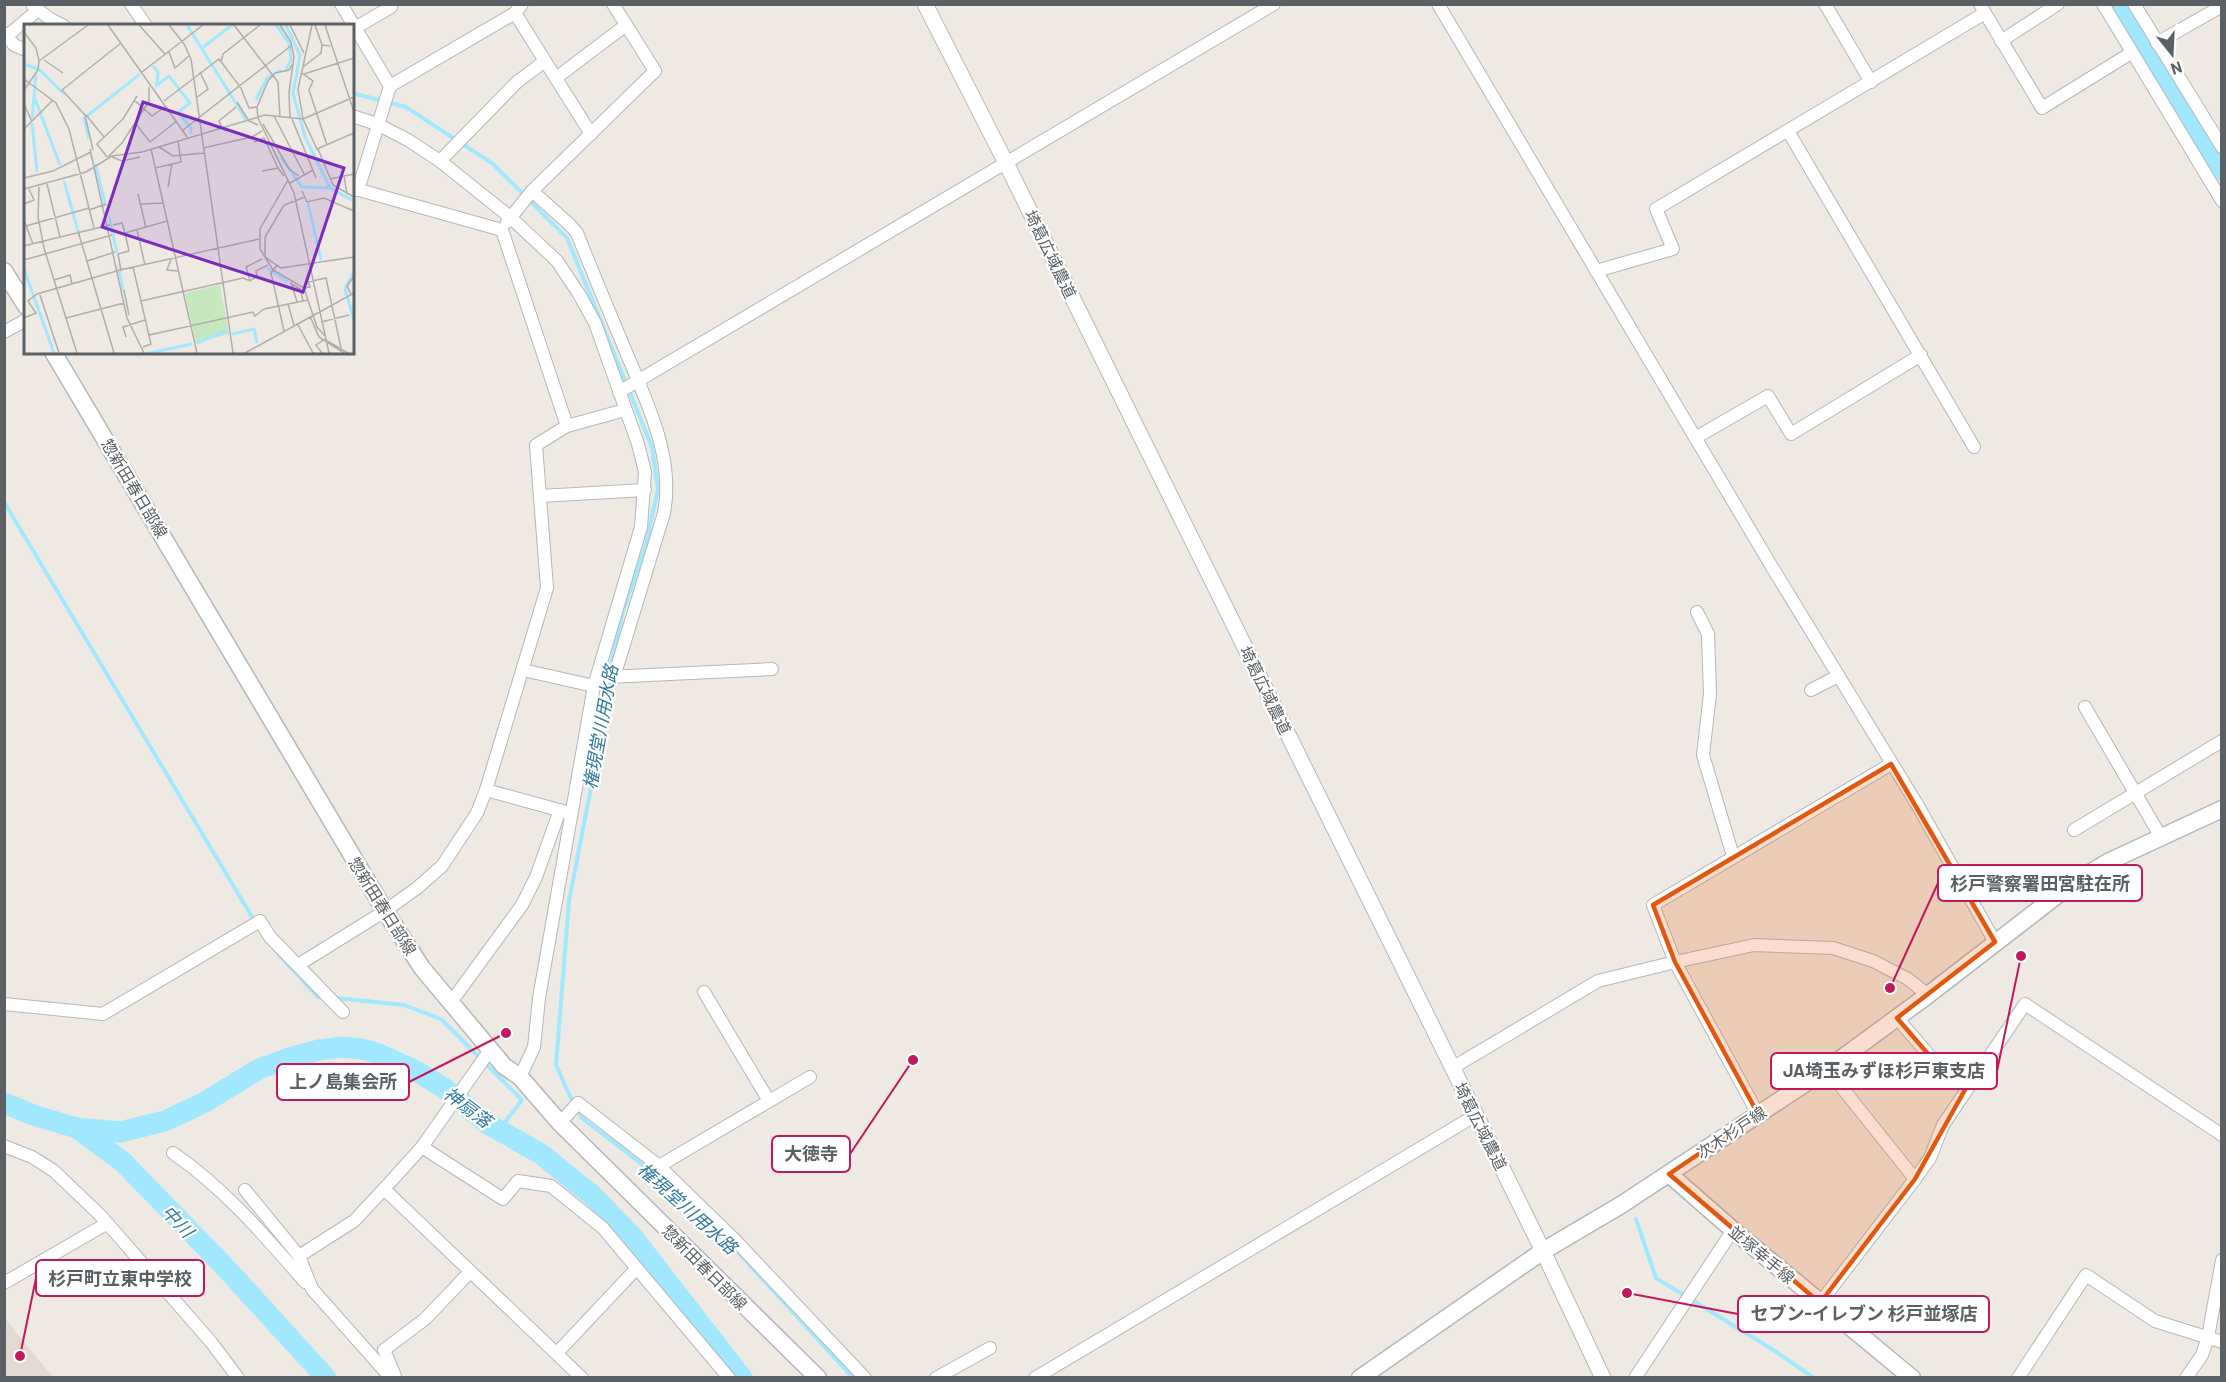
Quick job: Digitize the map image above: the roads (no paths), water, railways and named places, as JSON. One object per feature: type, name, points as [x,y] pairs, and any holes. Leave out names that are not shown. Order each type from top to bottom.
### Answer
[{"type":"main road","points":[[4,271],[24,303]]},
{"type":"main road","name":"惣新田春日部線","points":[[54,354],[385,911],[422,968],[504,1066],[520,1077],[560,1123],[818,1377]]},
{"type":"main road","name":"次木杉戸線","points":[[1360,1377],[1543,1251],[1669,1174],[1827,1069],[1928,995],[2073,883],[2110,861],[2222,809]]},
{"type":"main road","name":"並塚幸手線","points":[[1669,1174],[1820,1303],[1912,1377]]},
{"type":"street","points":[[131,4],[145,24]]},
{"type":"street","points":[[341,4],[354,24]]},
{"type":"street","points":[[567,426],[502,230],[532,191],[655,71],[613,4]]},
{"type":"street","name":"埼葛広域農道","points":[[925,4],[1006,163],[1603,1377]]},
{"type":"street","points":[[619,392],[1274,4]]},
{"type":"street","points":[[1438,4],[1695,438],[1918,806],[1995,942]]},
{"type":"street","points":[[1825,4],[1871,82]]},
{"type":"street","points":[[2001,41],[2058,4]]},
{"type":"street","points":[[2103,4],[2222,201]]},
{"type":"street","points":[[2134,4],[2222,147]]},
{"type":"street","points":[[2157,43],[2222,6]]},
{"type":"street","points":[[11,43],[35,7],[60,24]]},
{"type":"street","points":[[356,28],[391,8]]},
{"type":"street","points":[[502,230],[355,189],[390,86],[518,9],[546,61],[591,134]]},
{"type":"street","points":[[1596,271],[1673,249],[1656,209],[1871,82],[1982,9],[2042,108],[2131,53]]},
{"type":"street","points":[[354,25],[390,86]]},
{"type":"street","points":[[556,78],[626,26]]},
{"type":"street","points":[[440,161],[517,82],[546,61]]},
{"type":"street","points":[[354,117],[377,124],[408,140],[440,161],[510,217],[557,261],[595,323],[645,472],[641,527],[595,681],[539,998],[534,1047],[520,1077]]},
{"type":"street","points":[[1788,131],[1974,447]]},
{"type":"street","points":[[532,191],[577,233],[655,424],[666,471],[668,494],[664,513],[614,677]]},
{"type":"street","points":[[4,333],[24,321]]},
{"type":"street","points":[[1695,438],[1768,396],[1791,434],[1921,355]]},
{"type":"street","points":[[298,965],[385,911],[417,888],[442,866],[477,813],[547,588],[536,445],[567,426],[625,410]]},
{"type":"street","points":[[645,472],[666,471]]},
{"type":"street","points":[[540,496],[645,490]]},
{"type":"street","points":[[1697,612],[1708,634],[1710,694],[1703,755],[1733,856]]},
{"type":"street","points":[[523,669],[595,681],[614,677],[771,669]]},
{"type":"street","points":[[1810,690],[1838,675]]},
{"type":"street","points":[[2085,707],[2161,837]]},
{"type":"street","points":[[2074,830],[2222,741]]},
{"type":"street","points":[[1758,1114],[1675,962],[1653,905],[1891,764]]},
{"type":"street","points":[[486,790],[573,814]]},
{"type":"street","points":[[449,1001],[457,994],[522,905],[536,877],[560,810]]},
{"type":"street","points":[[4,1004],[103,1014],[260,921],[270,937],[344,1012]]},
{"type":"street","points":[[1452,1068],[1598,981],[1754,945],[1833,948],[1874,961],[1908,979],[1928,995]]},
{"type":"street","points":[[704,992],[769,1101]]},
{"type":"street","points":[[1820,1303],[1930,1158],[1943,1125],[2025,1004],[2222,1135]]},
{"type":"street","points":[[1897,1018],[1941,1069],[1966,1088]]},
{"type":"street","points":[[299,1256],[354,1221],[384,1189],[422,1147],[490,1050]]},
{"type":"street","points":[[1827,1069],[1915,1179]]},
{"type":"street","points":[[659,1166],[810,1077]]},
{"type":"street","points":[[560,1123],[578,1103],[659,1166],[735,1240],[865,1377]]},
{"type":"street","points":[[1035,1377],[1476,1115]]},
{"type":"street","points":[[4,1146],[32,1156],[54,1171],[100,1215],[211,1342],[238,1377]]},
{"type":"street","points":[[422,1147],[503,1199],[518,1181],[551,1186],[603,1228],[729,1377]]},
{"type":"street","points":[[173,1153],[191,1165],[254,1225],[391,1377]]},
{"type":"street","points":[[384,1189],[582,1377]]},
{"type":"street","points":[[244,1190],[299,1256],[312,1288]]},
{"type":"street","points":[[4,1283],[106,1224]]},
{"type":"street","points":[[1635,1377],[1733,1230]]},
{"type":"street","points":[[2186,1377],[2202,1355],[2208,1338],[2222,1260]]},
{"type":"street","points":[[557,1353],[637,1268]]},
{"type":"street","points":[[396,1377],[384,1350],[425,1319],[470,1272]]},
{"type":"street","points":[[2018,1377],[2086,1275],[2155,1321],[2222,1342]]},
{"type":"street","points":[[936,1377],[990,1348]]},
{"type":"waterway","points":[[2120,4],[2222,170]]},
{"type":"waterway","name":"権現堂川用水路","points":[[354,94],[406,107],[493,164],[567,238],[652,447],[658,489],[645,548],[623,611],[610,670]]},
{"type":"waterway","points":[[4,502],[255,922]]},
{"type":"waterway","name":"権現堂川用水路","points":[[573,1103],[556,1065],[569,901],[601,736],[608,680]]},
{"type":"waterway","points":[[273,948],[318,997],[322,997]]},
{"type":"waterway","points":[[336,998],[404,1005],[441,1019],[522,1100],[499,1130]]},
{"type":"waterway","name":"神扇落","points":[[77,1128],[120,1132],[165,1121],[205,1102],[259,1069],[319,1050],[342,1047],[379,1054],[416,1071],[444,1088],[488,1124],[541,1154],[592,1195],[632,1236],[742,1378]]},
{"type":"waterway","name":"中川","points":[[4,1103],[33,1115],[77,1128],[123,1162],[224,1266],[326,1378]]},
{"type":"waterway","name":"権現堂川用水路","points":[[577,1109],[582,1118],[662,1180],[697,1211]]},
{"type":"waterway","points":[[1636,1219],[1656,1278],[1775,1351],[1814,1378]]},
{"type":"waterway","name":"権現堂川用水路","points":[[726,1239],[853,1378]]},
{"type":"place","name":"JA埼玉みずほ杉戸東支店","points":[[2021,956]]},
{"type":"place","name":"杉戸警察署田宮駐在所","points":[[1890,988]]},
{"type":"place","name":"上ノ島集会所","points":[[506,1033]]},
{"type":"place","name":"大徳寺","points":[[913,1060]]},
{"type":"place","name":"セブン-イレブン 杉戸並塚店","points":[[1627,1293]]},
{"type":"place","name":"杉戸町立東中学校","points":[[20,1356]]}]
